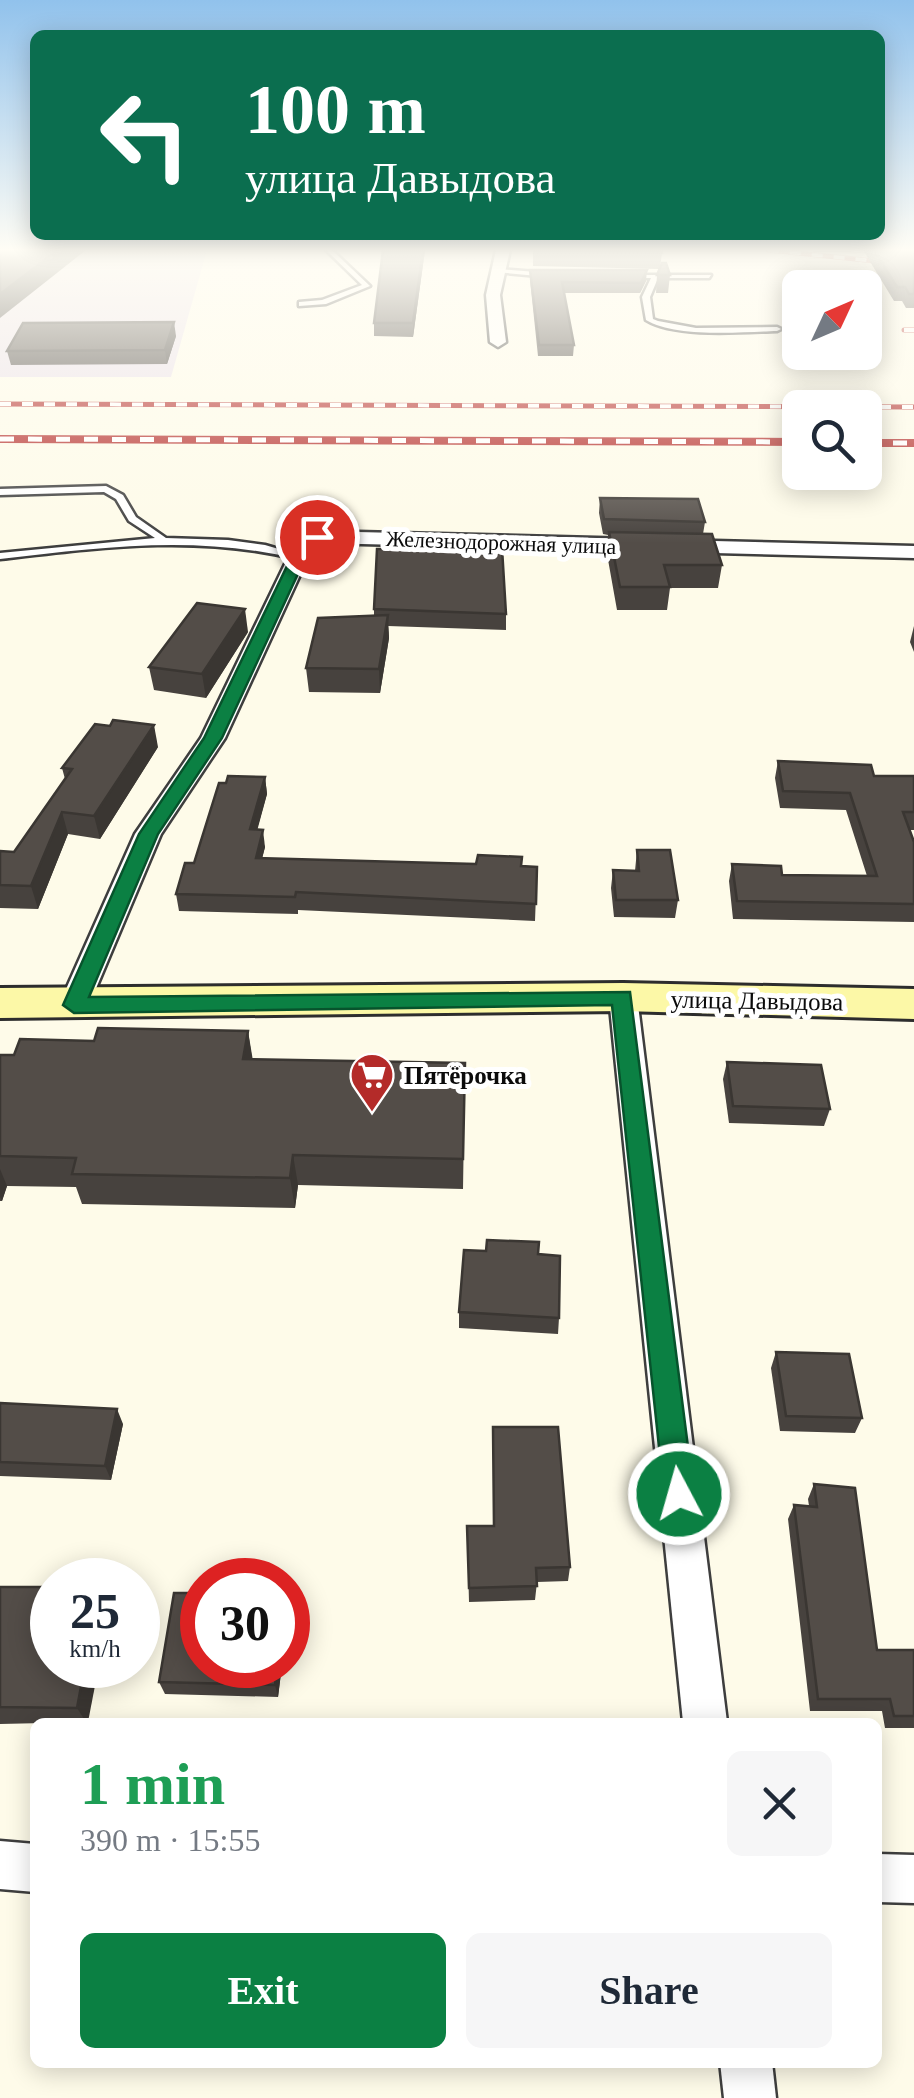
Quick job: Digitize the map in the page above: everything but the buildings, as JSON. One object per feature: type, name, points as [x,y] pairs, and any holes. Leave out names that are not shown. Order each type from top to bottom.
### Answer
[{"type":"main road","name":"улица Давыдова","points":[[0,1004],[622,997],[914,1004]]},
{"type":"street","name":"Железнодорожная улица","points":[[301,556],[317,537],[914,552]]},
{"type":"street","points":[[74,1005],[148,834],[213,738],[301,556]]},
{"type":"street","points":[[622,997],[705,1718]]},
{"type":"street","points":[[0,1865],[30,1868]]},
{"type":"street","points":[[882,1878],[914,1879]]},
{"type":"street","points":[[747,2068],[750,2098]]},
{"type":"lane","points":[[0,492],[106,489],[120,497],[132,519],[161,538]]},
{"type":"lane","points":[[0,556],[161,538],[268,546],[301,556]]},
{"type":"shaded area","points":[[0,348],[179,348],[171,377],[0,377]]},
{"type":"railway","points":[[0,404],[914,407]]},
{"type":"railway","points":[[0,439],[782,442]]},
{"type":"railway","points":[[882,443],[914,443]]},
{"type":"place","name":"Пятёрочка","points":[[372,1113]]},
{"type":"route","points":[[317,537],[296,562],[213,738],[148,834],[74,1005],[622,997],[679,1494]]}]
